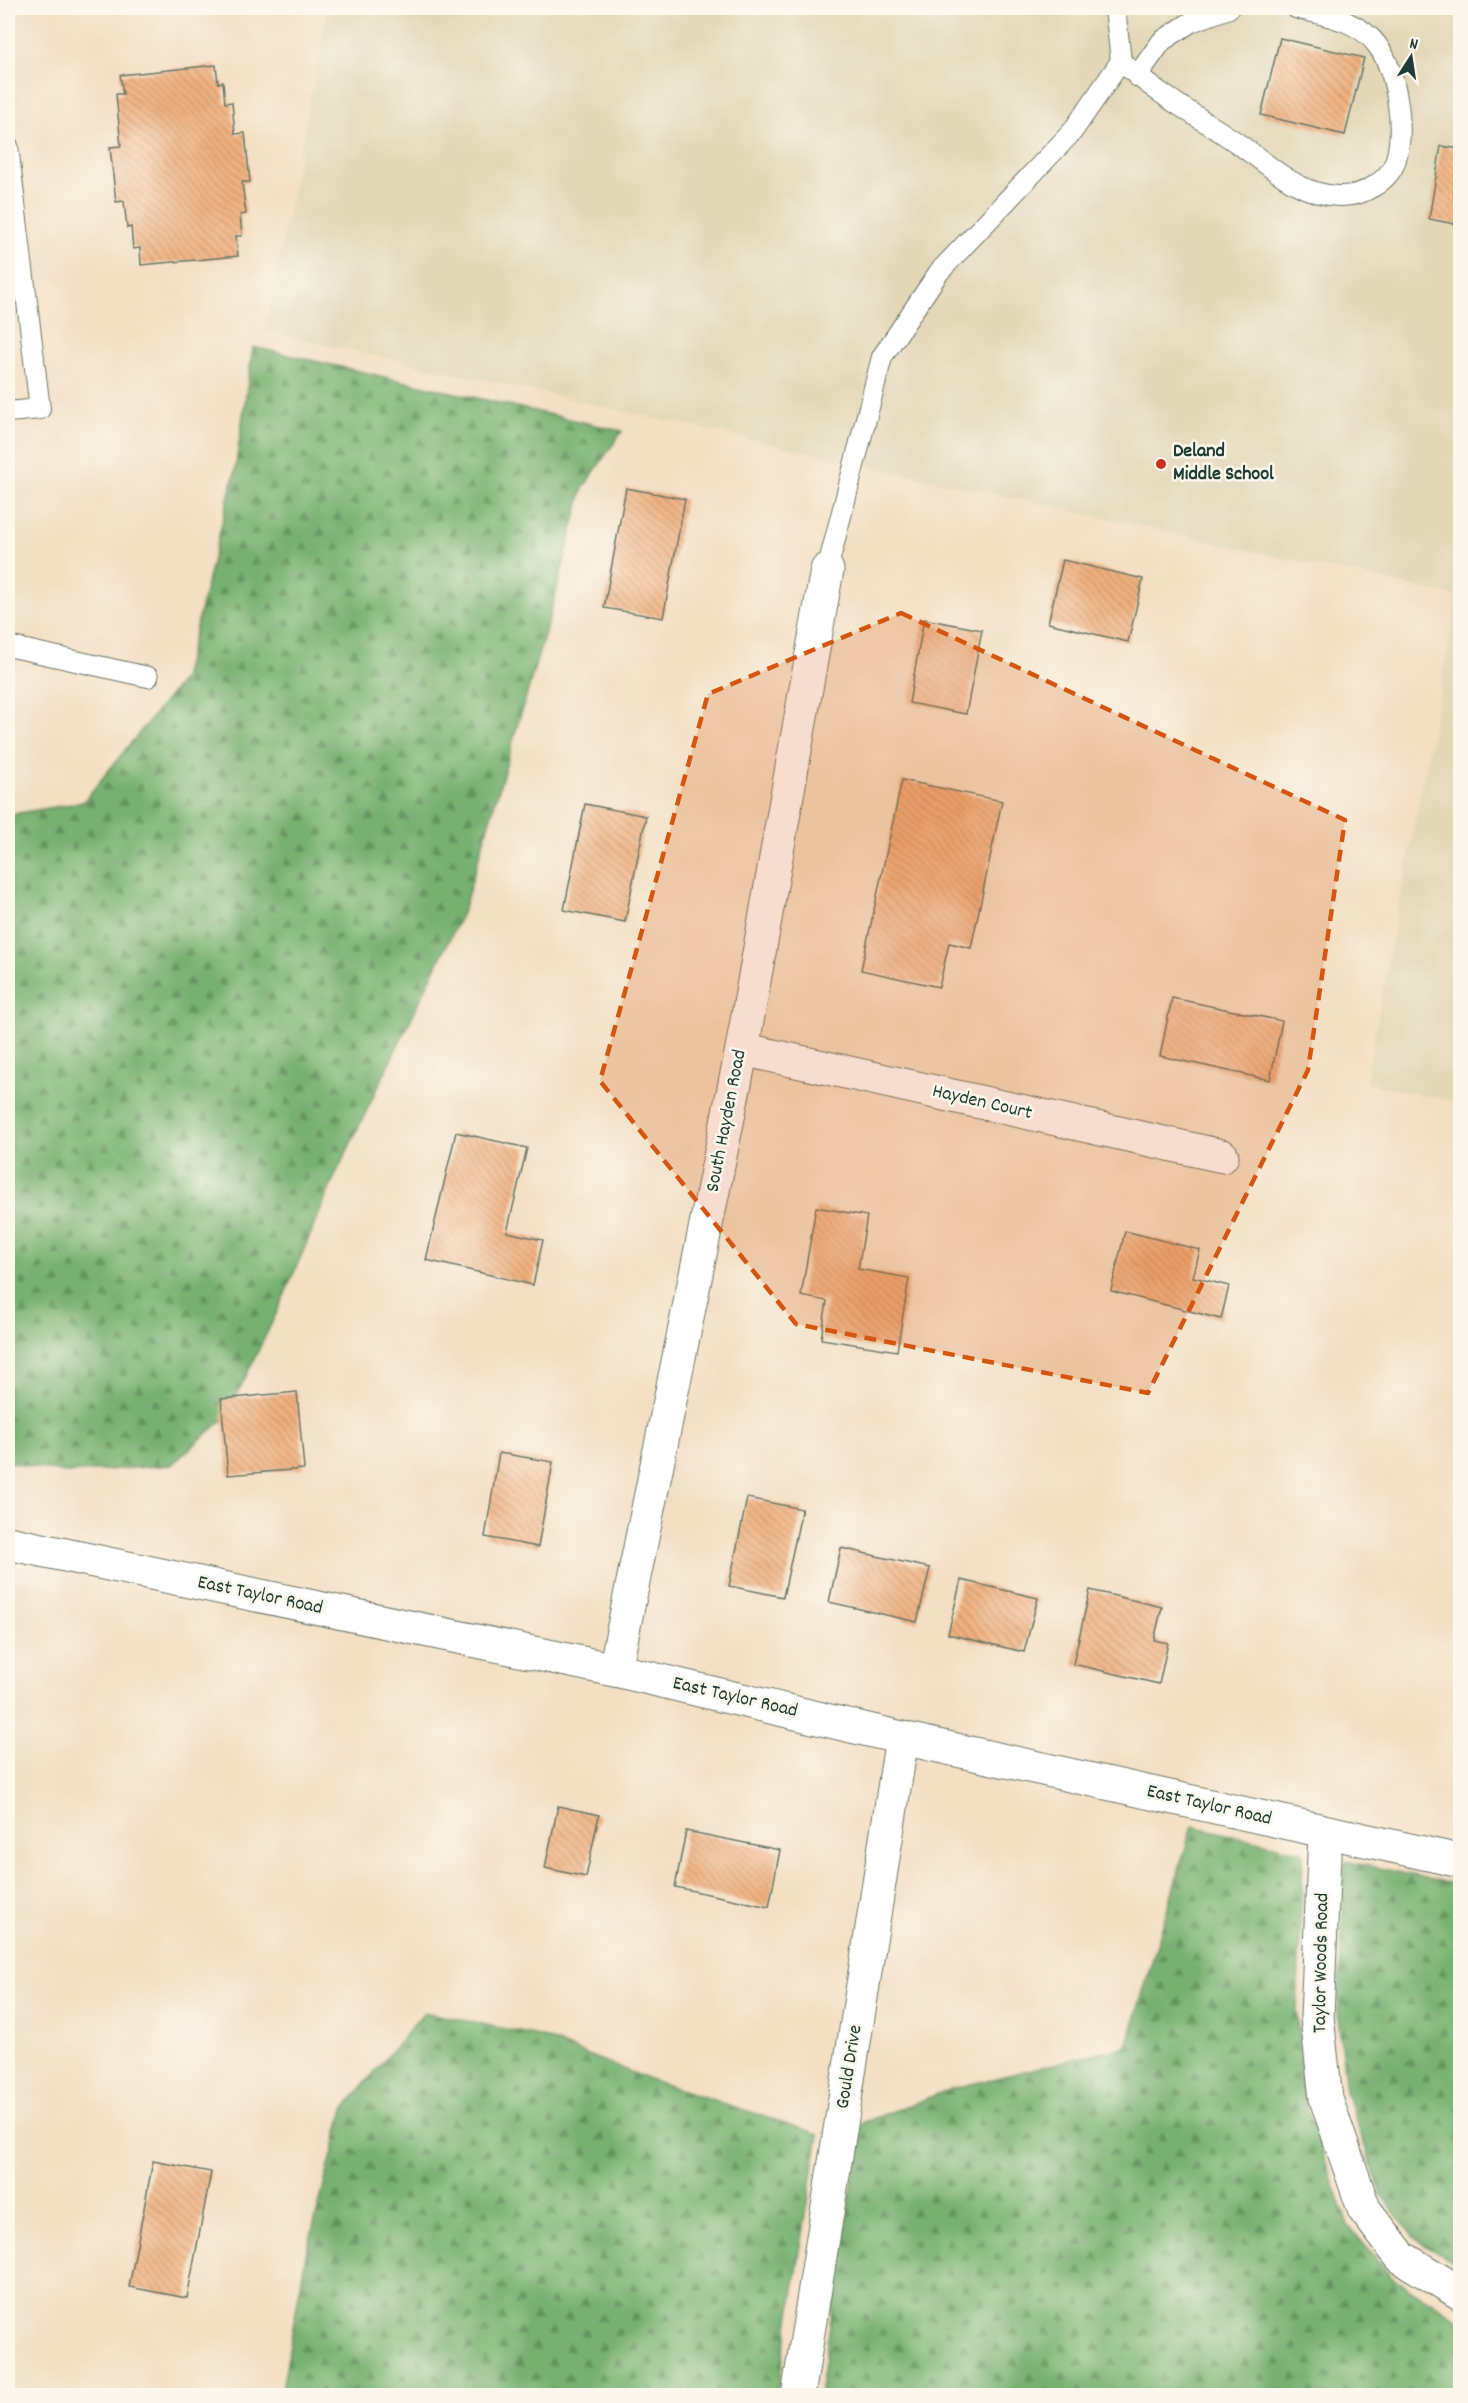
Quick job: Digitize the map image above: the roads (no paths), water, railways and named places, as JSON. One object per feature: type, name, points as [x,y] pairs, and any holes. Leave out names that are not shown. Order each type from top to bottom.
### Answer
[{"type":"street","name":"South Hayden Road","points":[[615,1670],[742,1049],[827,570]]},
{"type":"street","name":"Hayden Court","points":[[742,1049],[1222,1156]]},
{"type":"street","name":"East Taylor Road","points":[[8,1544],[615,1670],[902,1738],[1325,1833],[1461,1861]]},
{"type":"street","name":"Gould Drive","points":[[798,2396],[902,1738]]},
{"type":"street","name":"Taylor Woods Road","points":[[1325,1833],[1317,2017],[1326,2099],[1364,2209],[1401,2257],[1461,2293]]},
{"type":"lane","points":[[1115,8],[1121,61],[1137,76],[1241,145],[1281,177],[1322,194],[1341,196],[1362,193],[1384,178],[1396,160],[1400,116],[1392,75],[1377,44],[1348,22],[1296,8]]},
{"type":"lane","points":[[1137,76],[1162,41],[1191,22],[1229,8]]},
{"type":"lane","points":[[827,570],[882,357],[939,272],[1072,132],[1121,61]]},
{"type":"lane","points":[[8,146],[40,409],[8,412]]},
{"type":"lane","points":[[8,646],[148,677]]},
{"type":"place","name":"Deland Middle School","points":[[1161,464]]}]
